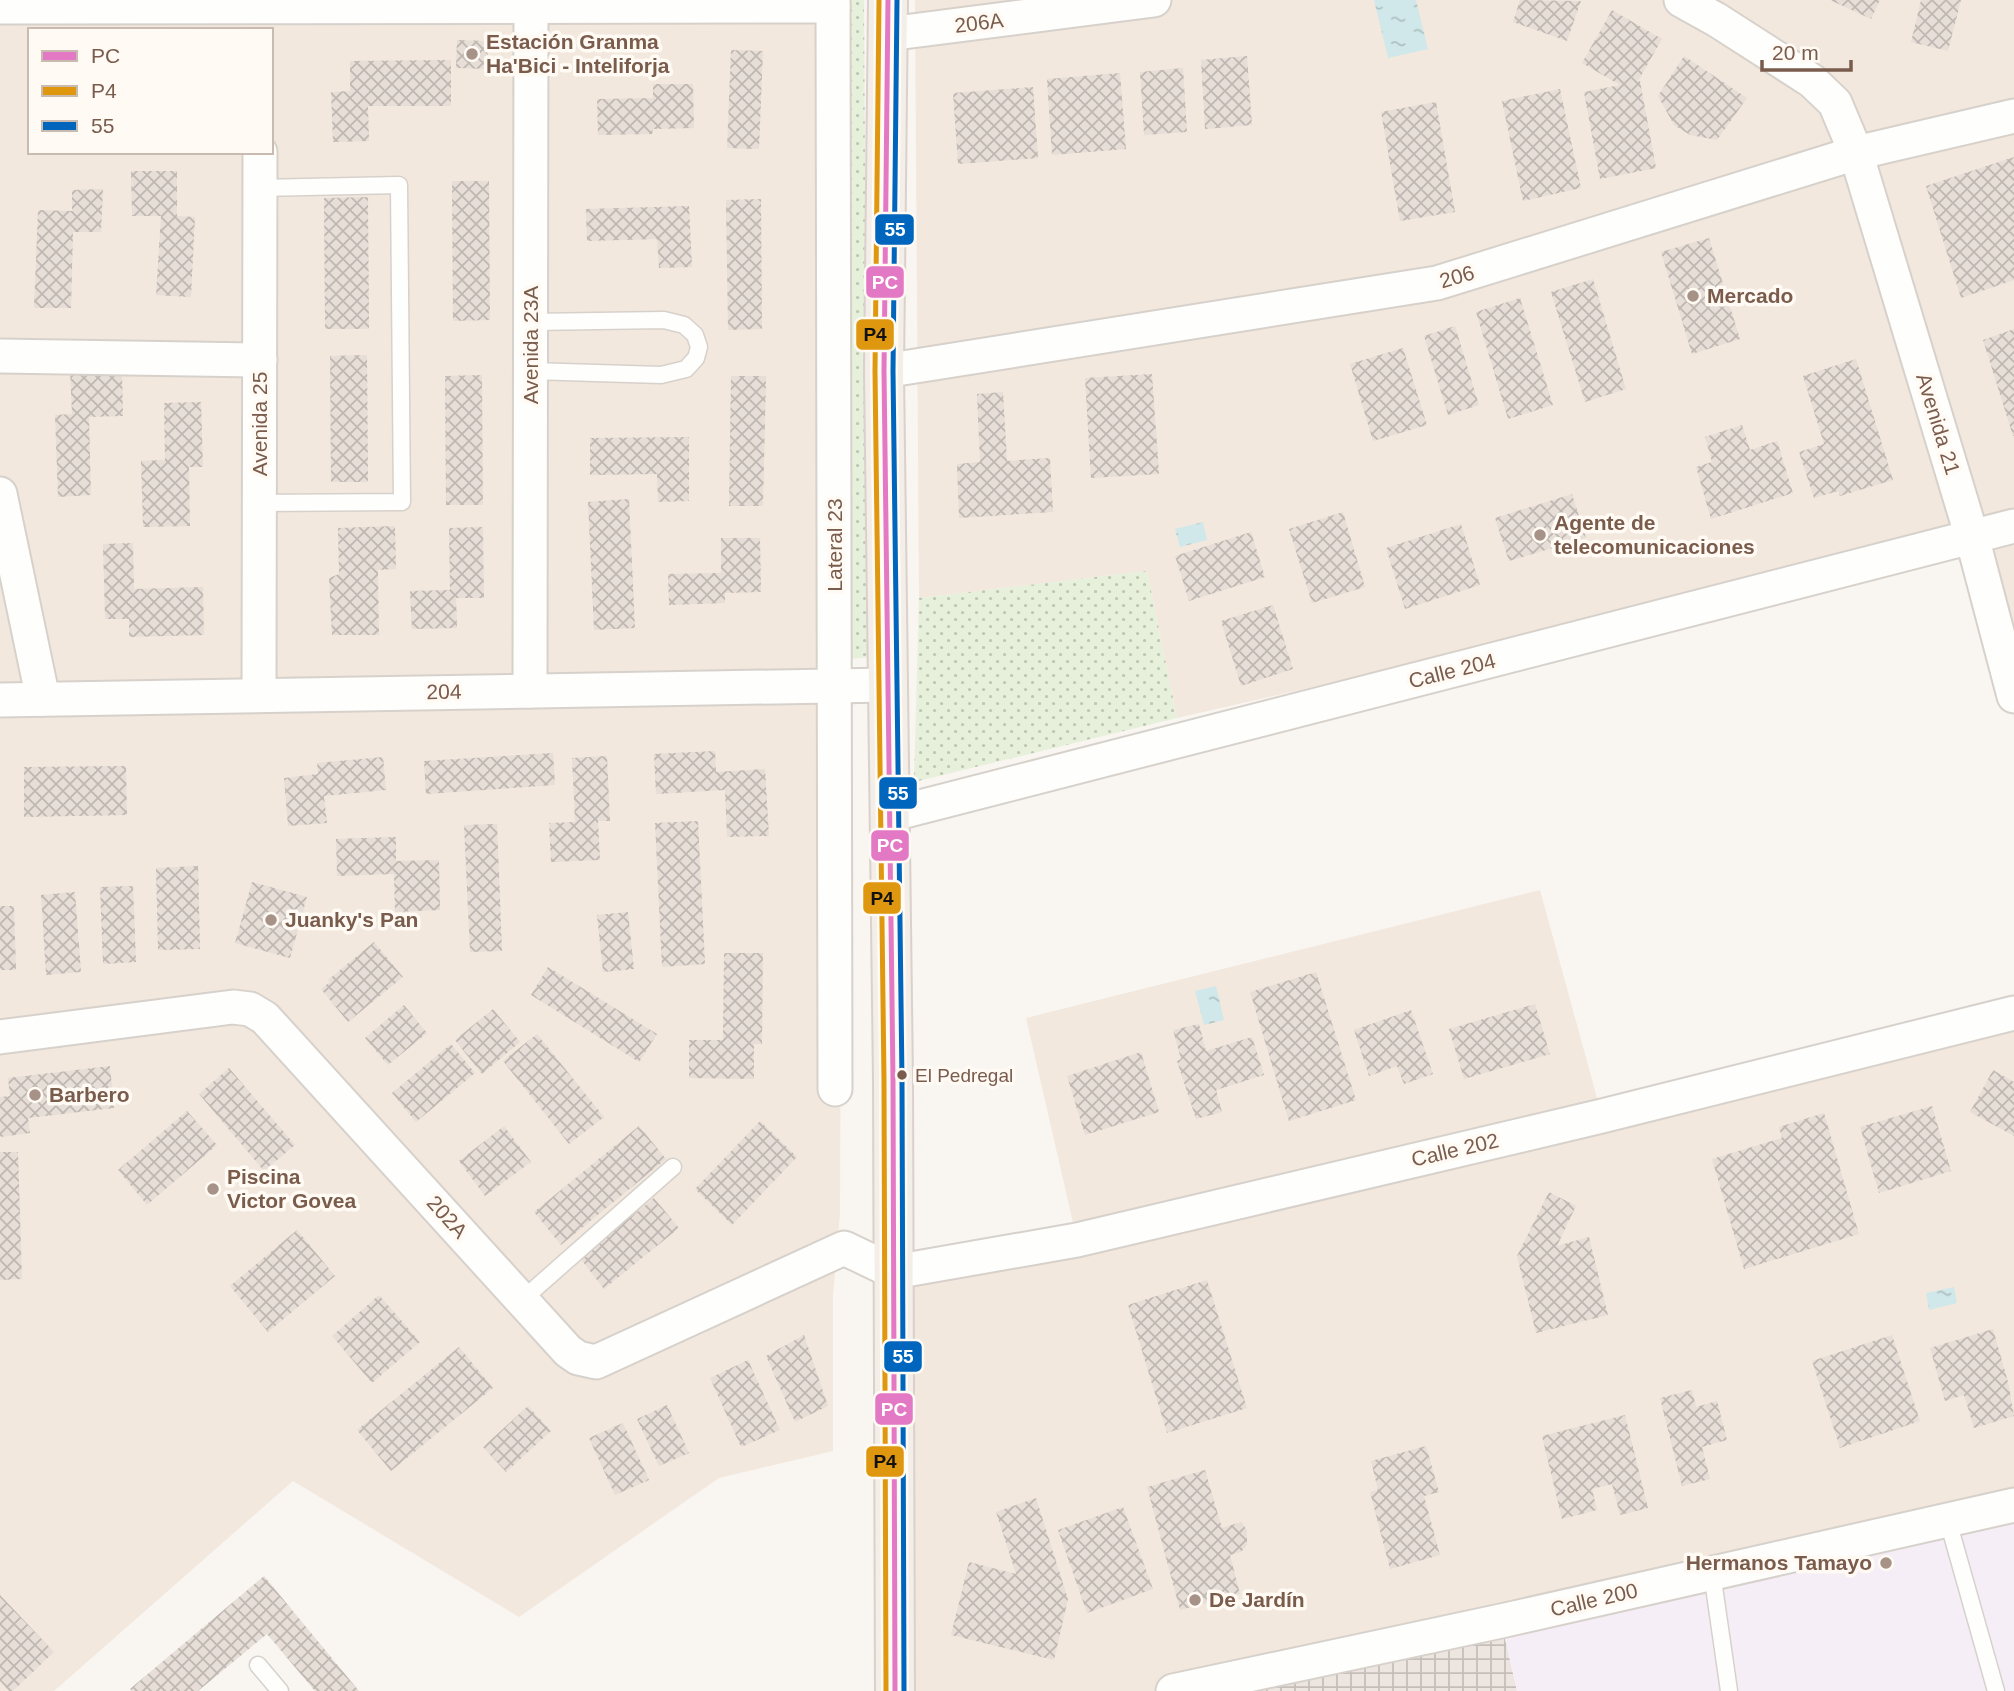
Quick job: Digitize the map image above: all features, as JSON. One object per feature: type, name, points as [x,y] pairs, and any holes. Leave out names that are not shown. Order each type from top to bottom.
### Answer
[{"type":"main road","points":[[888,17],[884,371],[894,1272],[895,1691]]},
{"type":"street","name":"206A","points":[[888,17],[1154,0]]},
{"type":"street","points":[[1681,0],[1812,81],[1835,103],[1856,153]]},
{"type":"street","points":[[0,7],[259,12],[531,3],[833,3]]},
{"type":"street","name":"Avenida 23A","points":[[530,691],[531,3]]},
{"type":"street","name":"Lateral 23","points":[[833,3],[835,1089]]},
{"type":"street","name":"206","points":[[884,371],[1437,283],[1856,153],[2014,116]]},
{"type":"street","name":"Avenida 21","points":[[1856,153],[1972,537],[2014,696]]},
{"type":"street","name":"Avenida 25","points":[[259,695],[260,154]]},
{"type":"street","points":[[0,356],[260,360]]},
{"type":"street","points":[[0,494],[43,699]]},
{"type":"street","name":"Calle 204","points":[[889,815],[2014,526]]},
{"type":"street","name":"204","points":[[0,700],[888,684]]},
{"type":"street","name":"202A","points":[[0,1037],[233,1007],[250,1009],[265,1018],[568,1351],[578,1358],[596,1362],[844,1248],[894,1272]]},
{"type":"street","name":"Calle 202","points":[[894,1272],[1077,1240],[1602,1116],[2014,1013]]},
{"type":"street","name":"Calle 200","points":[[1174,1691],[2014,1505]]},
{"type":"lane","points":[[259,503],[402,502],[399,185],[260,188]]},
{"type":"lane","points":[[531,322],[664,320],[684,325],[695,335],[699,347],[696,358],[686,369],[661,374],[531,371]]},
{"type":"lane","points":[[522,1300],[673,1167]]},
{"type":"lane","points":[[1948,1521],[1996,1691]]},
{"type":"lane","points":[[1712,1573],[1729,1691]]},
{"type":"lane","points":[[258,1665],[280,1691]]},
{"type":"shaded area","points":[[0,0],[833,0],[842,665],[840,1213],[833,1296],[833,1451],[719,1478],[519,1617],[293,1481],[54,1691],[0,1691]]},
{"type":"shaded area","points":[[915,0],[2014,0],[2014,696],[1972,537],[1177,718],[1147,571],[919,598]]},
{"type":"shaded area","points":[[1540,890],[1602,1116],[2014,1013],[2014,1505],[1173,1691],[894,1691],[894,1272],[1077,1240],[1026,1018]]},
{"type":"shaded area","name":"Hermanos Tamayo","points":[[2014,1505],[2014,1691],[1517,1691],[1501,1621]]},
{"type":"shaded area","points":[[1501,1621],[1517,1691],[1213,1691]]},
{"type":"green space","points":[[846,0],[864,0],[868,657],[851,659]]},
{"type":"green space","points":[[1147,571],[1177,718],[914,782],[919,598]]},
{"type":"water","points":[[1374,0],[1416,0],[1428,49],[1388,58]]},
{"type":"water","points":[[1203,522],[1207,540],[1180,547],[1175,529]]},
{"type":"water","points":[[1216,986],[1224,1020],[1204,1025],[1195,991]]},
{"type":"water","points":[[1954,1287],[1957,1303],[1929,1310],[1926,1293]]},
{"type":"building","points":[[1520,0],[1581,1],[1567,41],[1513,22]]},
{"type":"building","points":[[1830,0],[1880,0],[1871,19]]},
{"type":"building","points":[[1921,0],[1961,0],[1948,51],[1911,42]]},
{"type":"building","points":[[1612,10],[1662,39],[1638,81],[1656,168],[1600,179],[1584,92],[1620,85],[1582,63]]},
{"type":"building","name":"Estación Granma Ha'Bici - Inteliforja","points":[[457,40],[488,41],[487,69],[456,68]]},
{"type":"building","points":[[731,50],[763,51],[759,149],[727,148]]},
{"type":"building","points":[[1247,56],[1252,125],[1205,129],[1201,60]]},
{"type":"building","points":[[1684,56],[1747,98],[1717,140],[1690,135],[1674,125],[1658,96]]},
{"type":"building","points":[[451,60],[451,106],[368,106],[369,141],[333,142],[331,92],[350,91],[350,61]]},
{"type":"building","points":[[1183,68],[1187,132],[1144,135],[1140,72]]},
{"type":"building","points":[[1120,73],[1126,149],[1052,155],[1047,79]]},
{"type":"building","points":[[653,84],[693,84],[694,128],[653,129],[652,134],[598,135],[597,99],[653,98]]},
{"type":"building","points":[[1033,87],[1038,158],[958,164],[953,93]]},
{"type":"building","points":[[1560,89],[1581,188],[1523,201],[1502,101]]},
{"type":"building","points":[[1436,102],[1455,212],[1400,221],[1381,112]]},
{"type":"building","points":[[2014,157],[2014,280],[1961,298],[1926,186]]},
{"type":"building","points":[[131,171],[177,171],[177,216],[195,217],[191,297],[156,295],[161,216],[132,216]]},
{"type":"building","points":[[452,181],[489,181],[490,320],[453,321]]},
{"type":"building","points":[[103,189],[101,232],[73,232],[71,308],[34,308],[38,210],[72,211],[72,190]]},
{"type":"building","points":[[368,197],[369,329],[325,329],[324,198]]},
{"type":"building","points":[[761,199],[762,329],[728,330],[726,200]]},
{"type":"building","points":[[689,206],[692,267],[659,268],[657,239],[587,241],[586,209]]},
{"type":"building","points":[[1709,238],[1740,339],[1692,354],[1661,252]]},
{"type":"building","points":[[1593,279],[1626,389],[1585,402],[1551,292]]},
{"type":"building","points":[[1520,298],[1553,405],[1508,419],[1476,312]]},
{"type":"building","points":[[1455,326],[1479,405],[1448,415],[1424,336]]},
{"type":"building","points":[[2014,329],[2014,436],[2013,436],[1983,340]]},
{"type":"building","points":[[1403,348],[1427,425],[1373,441],[1350,364]]},
{"type":"building","points":[[367,355],[368,482],[331,482],[330,356]]},
{"type":"building","points":[[1856,359],[1893,480],[1840,496],[1838,491],[1814,498],[1799,452],[1824,444],[1803,376]]},
{"type":"building","points":[[122,369],[123,416],[89,417],[91,495],[58,497],[55,415],[72,414],[70,371]]},
{"type":"building","points":[[1152,374],[1159,474],[1091,478],[1085,378]]},
{"type":"building","points":[[482,375],[483,505],[446,505],[445,376]]},
{"type":"building","points":[[731,376],[766,376],[763,506],[729,506]]},
{"type":"building","points":[[1003,392],[1007,461],[1050,458],[1053,512],[959,518],[957,464],[980,462],[977,394]]},
{"type":"building","points":[[201,402],[203,467],[189,467],[190,526],[143,527],[141,461],[165,460],[164,403]]},
{"type":"building","points":[[1742,425],[1750,450],[1777,441],[1793,493],[1711,519],[1696,467],[1712,462],[1705,437]]},
{"type":"building","points":[[689,437],[689,501],[658,502],[657,474],[590,475],[590,438]]},
{"type":"building","points":[[1572,494],[1586,538],[1509,561],[1495,518]]},
{"type":"building","points":[[629,499],[635,628],[594,630],[588,502]]},
{"type":"building","points":[[1343,512],[1365,587],[1312,603],[1289,529]]},
{"type":"building","points":[[1461,524],[1480,585],[1405,609],[1386,548]]},
{"type":"building","points":[[395,526],[396,569],[378,570],[379,635],[332,635],[329,578],[339,574],[338,528]]},
{"type":"building","points":[[483,527],[484,598],[456,598],[457,628],[412,629],[410,591],[450,590],[449,528]]},
{"type":"building","points":[[1251,532],[1265,577],[1189,601],[1175,556]]},
{"type":"building","points":[[721,538],[760,538],[761,592],[725,593],[725,603],[669,605],[668,574],[721,573]]},
{"type":"building","points":[[133,543],[134,589],[203,587],[204,635],[129,637],[129,619],[105,619],[103,544]]},
{"type":"building","points":[[1273,605],[1293,669],[1241,686],[1221,621]]},
{"type":"building","points":[[715,751],[716,772],[765,769],[769,836],[727,837],[725,790],[656,794],[654,754]]},
{"type":"building","points":[[553,753],[555,785],[426,794],[424,761]]},
{"type":"building","points":[[607,756],[610,821],[598,821],[600,860],[551,862],[549,823],[575,822],[572,758]]},
{"type":"building","points":[[383,757],[386,790],[324,796],[327,823],[288,826],[284,778],[318,774],[317,763]]},
{"type":"building","points":[[126,766],[127,815],[24,817],[24,767]]},
{"type":"building","points":[[698,821],[705,964],[662,967],[655,823]]},
{"type":"building","points":[[497,824],[502,951],[470,952],[464,825]]},
{"type":"building","points":[[396,837],[396,861],[439,860],[440,910],[395,912],[394,874],[337,876],[336,839]]},
{"type":"building","points":[[198,866],[200,949],[158,950],[156,868]]},
{"type":"building","points":[[252,882],[307,897],[290,958],[235,943]]},
{"type":"building","points":[[133,886],[136,962],[103,964],[100,887]]},
{"type":"building","points":[[75,892],[81,972],[46,975],[41,895]]},
{"type":"building","points":[[0,906],[14,906],[16,970],[0,970]]},
{"type":"building","points":[[628,912],[634,969],[603,972],[597,915]]},
{"type":"building","points":[[374,942],[403,977],[348,1022],[321,989]]},
{"type":"building","points":[[724,953],[763,953],[762,1044],[754,1044],[754,1079],[689,1078],[689,1040],[723,1040]]},
{"type":"building","points":[[548,967],[657,1034],[639,1062],[531,995]]},
{"type":"building","points":[[1316,972],[1356,1100],[1289,1121],[1250,992]]},
{"type":"building","points":[[1535,1004],[1550,1054],[1464,1079],[1449,1029]]},
{"type":"building","points":[[404,1005],[427,1033],[388,1065],[365,1038]]},
{"type":"building","points":[[493,1009],[520,1042],[482,1074],[455,1040]]},
{"type":"building","points":[[1411,1010],[1433,1074],[1404,1084],[1397,1066],[1369,1076],[1354,1030]]},
{"type":"building","points":[[1199,1024],[1206,1051],[1252,1037],[1264,1075],[1216,1090],[1222,1112],[1196,1119],[1177,1061],[1181,1059],[1173,1030]]},
{"type":"building","points":[[537,1034],[604,1117],[569,1144],[503,1061]]},
{"type":"building","points":[[451,1044],[475,1073],[416,1122],[392,1093]]},
{"type":"building","points":[[1141,1052],[1159,1112],[1085,1135],[1067,1076]]},
{"type":"building","points":[[110,1066],[114,1108],[28,1118],[30,1133],[0,1137],[0,1097],[10,1096],[8,1078]]},
{"type":"building","points":[[229,1068],[295,1145],[264,1171],[199,1094]]},
{"type":"building","points":[[1993,1070],[2014,1082],[2014,1136],[1970,1112]]},
{"type":"building","points":[[1932,1106],[1951,1171],[1879,1193],[1860,1127]]},
{"type":"building","points":[[187,1111],[217,1145],[147,1205],[118,1170]]},
{"type":"building","points":[[1824,1113],[1859,1234],[1744,1269],[1712,1159],[1782,1138],[1779,1127]]},
{"type":"building","points":[[760,1121],[797,1157],[732,1225],[695,1189]]},
{"type":"building","points":[[504,1126],[531,1162],[485,1196],[459,1161]]},
{"type":"building","points":[[639,1126],[666,1159],[561,1245],[534,1212]]},
{"type":"building","points":[[0,1152],[18,1152],[22,1279],[0,1280]]},
{"type":"building","points":[[1549,1192],[1576,1206],[1557,1246],[1589,1237],[1608,1315],[1536,1333],[1517,1256]]},
{"type":"building","points":[[654,1198],[679,1228],[604,1289],[580,1258]]},
{"type":"building","points":[[297,1230],[335,1276],[268,1332],[230,1286]]},
{"type":"building","points":[[1207,1280],[1247,1408],[1167,1433],[1128,1305]]},
{"type":"building","points":[[379,1295],[420,1342],[372,1383],[332,1336]]},
{"type":"building","points":[[1993,1329],[2008,1382],[2014,1416],[1974,1428],[1964,1395],[1945,1401],[1930,1348]]},
{"type":"building","points":[[804,1335],[828,1406],[795,1422],[766,1356]]},
{"type":"building","points":[[1892,1335],[1920,1421],[1840,1448],[1812,1361]]},
{"type":"building","points":[[459,1347],[493,1388],[391,1471],[357,1430]]},
{"type":"building","points":[[748,1360],[780,1430],[741,1447],[710,1378]]},
{"type":"building","points":[[1692,1390],[1696,1407],[1717,1401],[1727,1440],[1702,1447],[1710,1479],[1682,1486],[1660,1398]]},
{"type":"building","points":[[667,1405],[689,1453],[659,1466],[637,1419]]},
{"type":"building","points":[[528,1406],[551,1431],[506,1472],[483,1447]]},
{"type":"building","points":[[1625,1415],[1648,1508],[1620,1515],[1612,1484],[1592,1489],[1597,1510],[1562,1519],[1542,1436]]},
{"type":"building","points":[[623,1423],[649,1480],[615,1495],[589,1438]]},
{"type":"building","points":[[1426,1446],[1439,1492],[1424,1496],[1440,1555],[1390,1569],[1370,1492],[1378,1490],[1371,1461]]},
{"type":"building","points":[[1205,1470],[1222,1528],[1241,1522],[1247,1530],[1247,1545],[1241,1552],[1230,1555],[1240,1594],[1180,1610],[1147,1487]]},
{"type":"building","points":[[1036,1498],[1068,1599],[1054,1660],[951,1635],[969,1562],[1016,1574],[996,1512]]},
{"type":"building","points":[[1123,1507],[1153,1589],[1087,1613],[1058,1530]]},
{"type":"building","points":[[264,1576],[359,1691],[315,1691],[267,1634],[198,1691],[130,1689]]},
{"type":"building","points":[[0,1595],[54,1652],[13,1691],[9,1691],[0,1681]]},
{"type":"transit line","name":"P4","points":[[879,0],[875,371],[884,1080],[886,1691]]},
{"type":"transit line","name":"PC","points":[[888,0],[884,371],[893,1080],[895,1691]]},
{"type":"transit line","name":"55","points":[[897,0],[893,371],[902,1080],[904,1691]]},
{"type":"place","name":"Estación Granma Ha'Bici - Inteliforja","points":[[472,54]]},
{"type":"place","name":"Mercado","points":[[1693,296]]},
{"type":"place","name":"Agente de telecomunicaciones","points":[[1540,535]]},
{"type":"place","name":"Juanky's Pan","points":[[271,920]]},
{"type":"place","name":"El Pedregal","points":[[902,1075]]},
{"type":"place","name":"Barbero","points":[[35,1095]]},
{"type":"place","name":"Piscina Victor Govea","points":[[213,1189]]},
{"type":"place","name":"Hermanos Tamayo","points":[[1886,1563]]},
{"type":"place","name":"De Jardín","points":[[1195,1600]]}]
